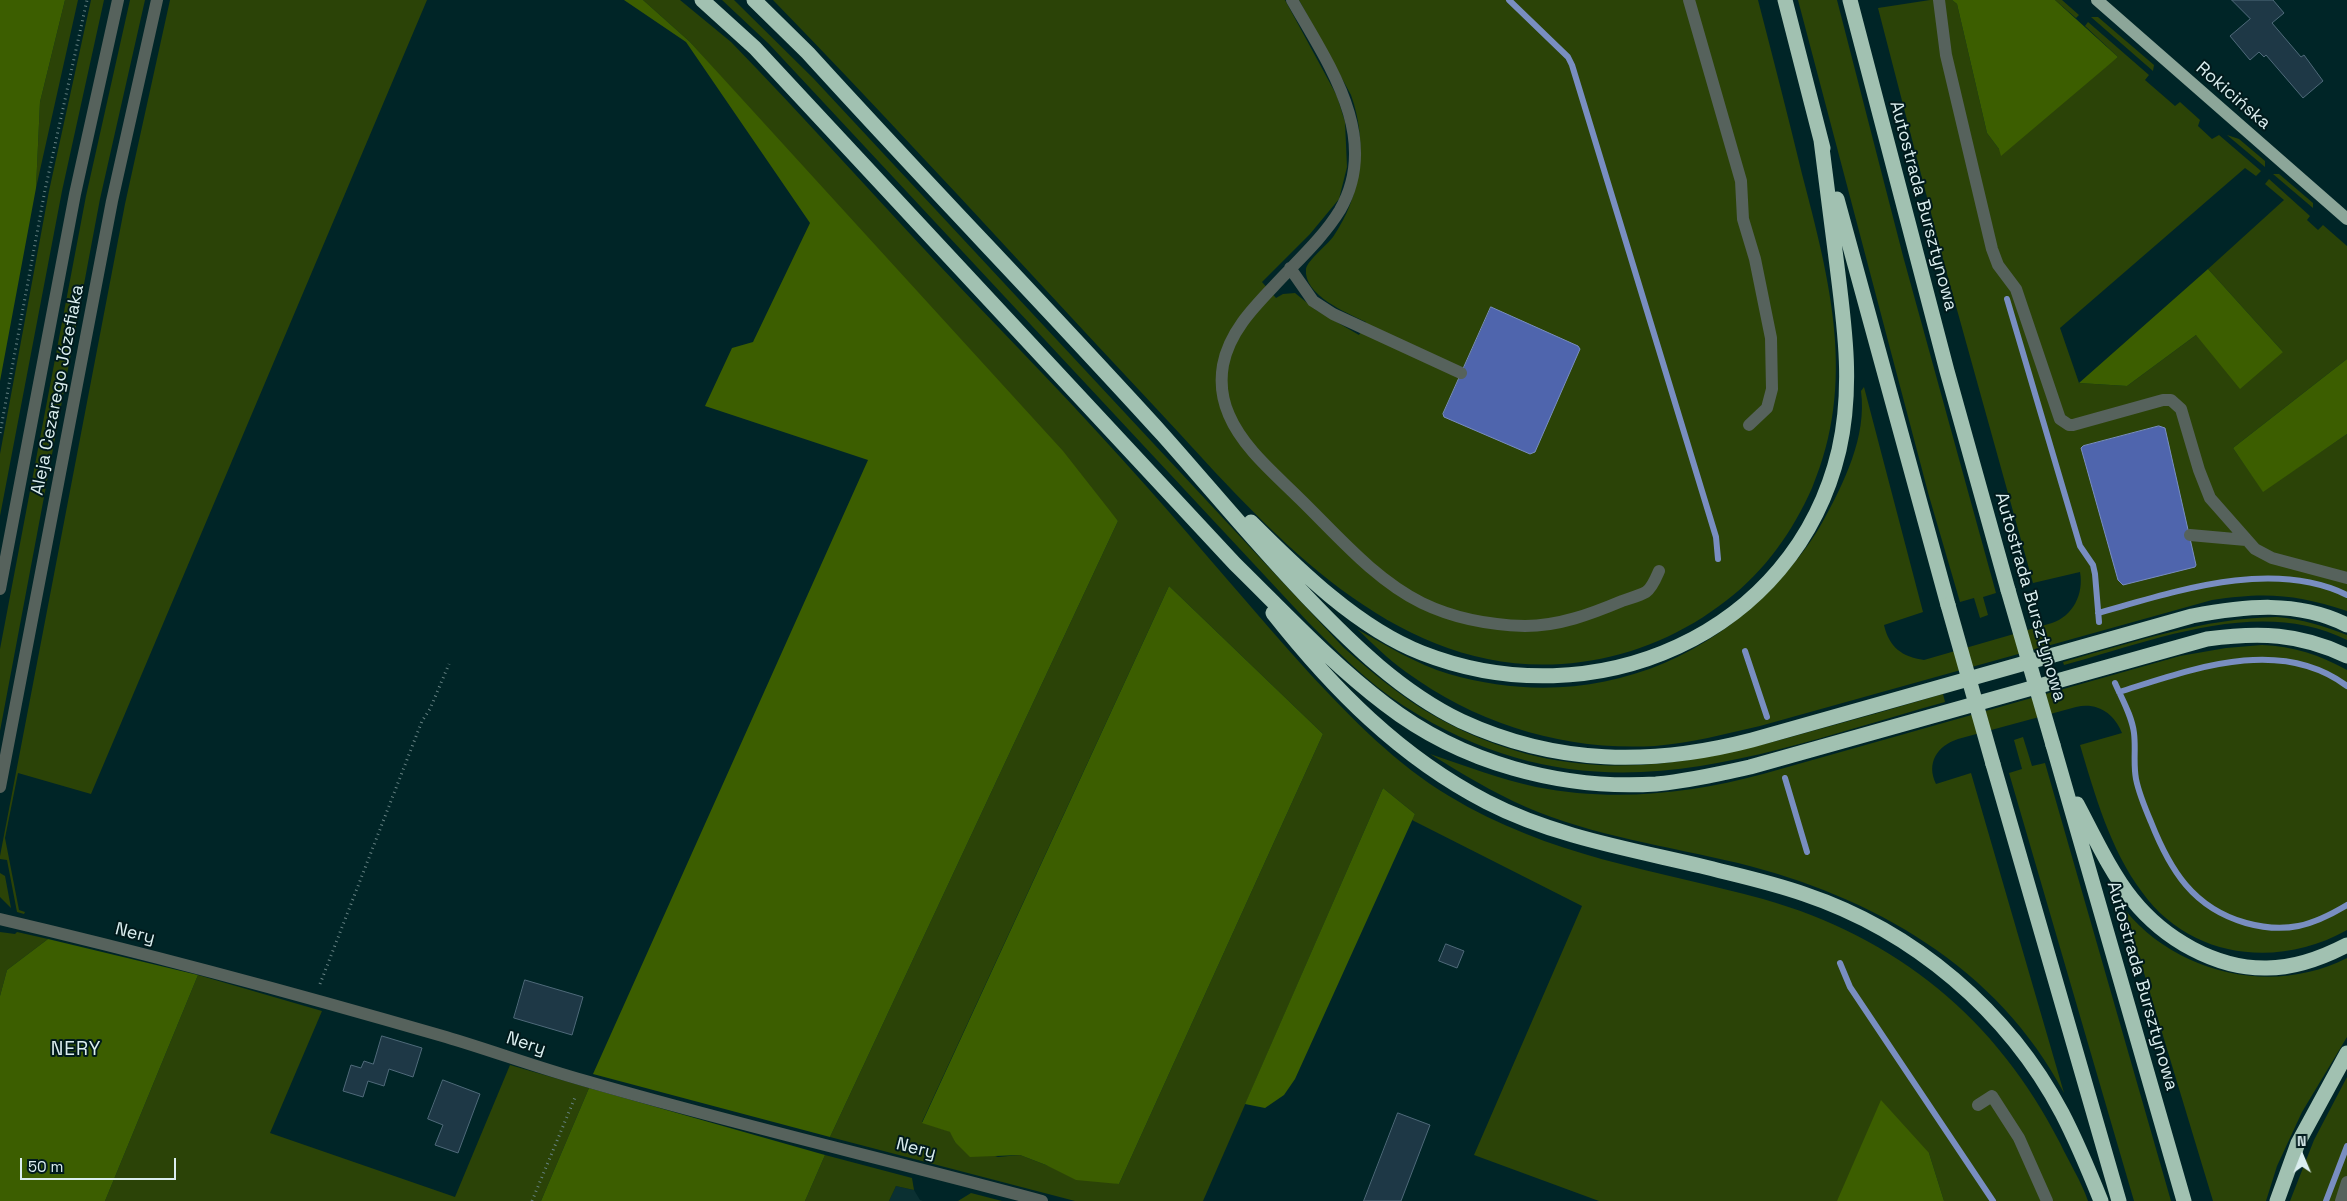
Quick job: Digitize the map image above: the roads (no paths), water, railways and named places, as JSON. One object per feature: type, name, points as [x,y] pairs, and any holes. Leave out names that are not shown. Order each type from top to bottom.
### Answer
[{"type":"highway","points":[[702,0],[756,48],[1235,564],[1356,680],[1386,705],[1415,724],[1449,743],[1504,765],[1534,774],[1600,784],[1674,782],[1750,767],[2208,639],[2258,634],[2282,635],[2307,640],[2347,656]]},
{"type":"highway","points":[[754,0],[808,53],[1162,435],[1272,561],[1330,621],[1369,659],[1426,702],[1483,730],[1524,744],[1586,757],[1645,758],[1720,749],[2127,633],[2223,610],[2254,606],[2281,607],[2312,613],[2347,625]]},
{"type":"highway","points":[[1785,0],[1821,140],[1948,605],[2119,1201]]},
{"type":"highway","name":"Autostrada Bursztynowa","points":[[1850,0],[1927,294],[2008,590],[2184,1201]]},
{"type":"highway","points":[[1162,435],[1286,557],[1379,631],[1420,652],[1492,673],[1550,677],[1602,672],[1660,655],[1717,625],[1743,604],[1773,575],[1804,534],[1818,508],[1835,464],[1845,417],[1848,362],[1846,326],[1821,140]]},
{"type":"highway","points":[[1235,564],[1313,663],[1355,705],[1407,752],[1488,802],[1543,825],[1596,842],[1772,884],[1806,894],[1872,925],[1934,963],[1966,989],[2012,1037],[2029,1060],[2061,1112],[2101,1201]]},
{"type":"highway","points":[[2063,778],[2122,885],[2145,914],[2177,940],[2216,959],[2253,968],[2267,968],[2307,962],[2347,945]]},
{"type":"highway","points":[[2277,1201],[2298,1143],[2347,1053]]},
{"type":"main road","name":"Rokicińska","points":[[2097,0],[2347,219]]},
{"type":"street","name":"Aleja Cezarego Józefiaka","points":[[0,589],[75,194],[118,0]]},
{"type":"street","name":"Aleja Cezarego Józefiaka","points":[[0,787],[112,201],[157,0]]},
{"type":"street","points":[[1292,0],[1343,93],[1351,118],[1354,150],[1352,179],[1348,195],[1339,212],[1236,331],[1223,364],[1222,379],[1225,404],[1234,425],[1249,446],[1373,570],[1401,591],[1423,603],[1456,616],[1486,622],[1528,626],[1570,620],[1592,614],[1648,591],[1659,571]]},
{"type":"street","points":[[1689,0],[1741,181],[1742,214],[1767,311],[1771,338],[1772,389],[1767,408],[1749,424]]},
{"type":"street","points":[[1939,0],[1946,55],[1992,250],[1998,265],[2016,289],[2060,419],[2068,425],[2073,425],[2163,400],[2171,400],[2180,409],[2210,498],[2246,540],[2263,554],[2272,558],[2347,578]]},
{"type":"street","points":[[1290,268],[1313,301],[1333,314],[1461,373]]},
{"type":"street","points":[[2190,535],[2246,540]]},
{"type":"street","name":"Nery","points":[[0,920],[202,968],[445,1037],[582,1080],[674,1106],[921,1168],[1042,1201]]},
{"type":"street","points":[[1978,1105],[1992,1096],[2020,1138],[2048,1201]]},
{"type":"street","points":[[2341,1201],[2347,1182]]},
{"type":"water","points":[[1491,307],[1578,346],[1580,349],[1535,452],[1530,454],[1444,417],[1443,414]]},
{"type":"water","points":[[2159,426],[2165,428],[2196,565],[2195,567],[2123,585],[2118,580],[2081,448]]},
{"type":"waterway","points":[[1509,0],[1568,57],[1572,65],[1716,537],[1718,559]]},
{"type":"waterway","points":[[2007,299],[2080,546],[2093,565],[2099,622]]},
{"type":"waterway","points":[[2098,613],[2190,588],[2222,582],[2255,579],[2287,579],[2318,584],[2347,595]]},
{"type":"waterway","points":[[1745,651],[1767,717]]},
{"type":"waterway","points":[[2119,692],[2204,667],[2264,660],[2293,662],[2321,671],[2347,686]]},
{"type":"waterway","points":[[2115,683],[2133,727],[2135,773],[2144,806],[2166,856],[2175,871],[2198,897],[2211,908],[2227,916],[2246,923],[2274,928],[2286,928],[2310,923],[2347,905]]},
{"type":"waterway","points":[[1785,778],[1807,852]]},
{"type":"waterway","points":[[1840,963],[1850,987],[1993,1201]]},
{"type":"waterway","points":[[2326,1201],[2347,1146]]},
{"type":"district","name":"NERY","points":[[76,1050]]}]
